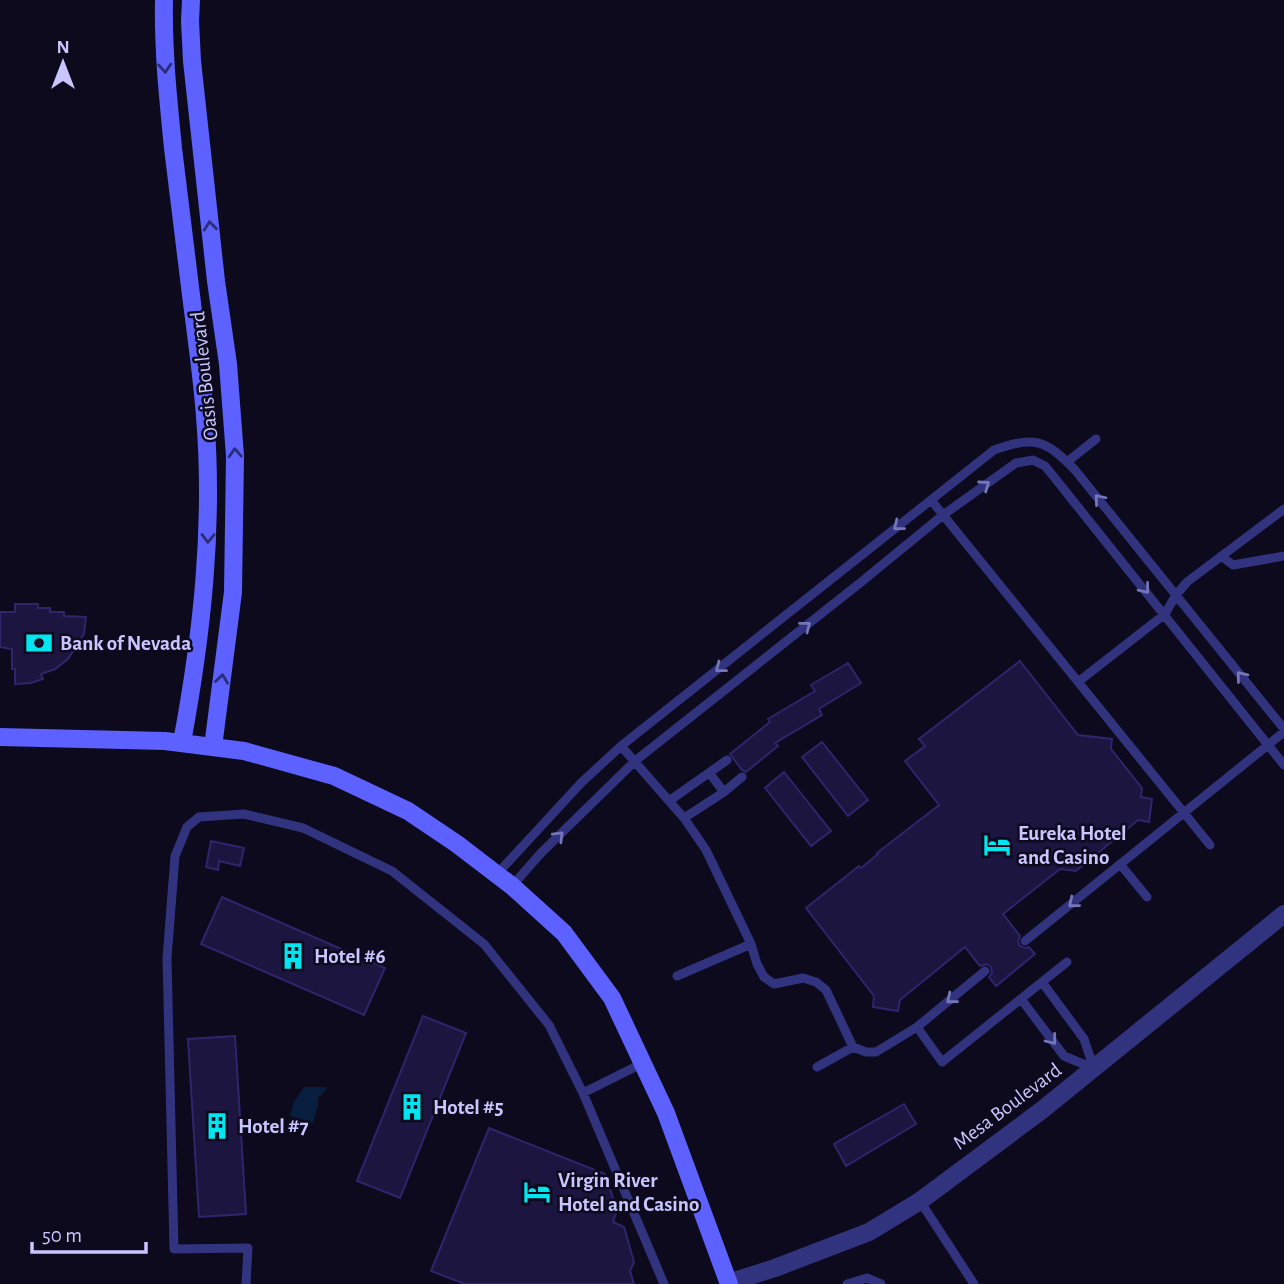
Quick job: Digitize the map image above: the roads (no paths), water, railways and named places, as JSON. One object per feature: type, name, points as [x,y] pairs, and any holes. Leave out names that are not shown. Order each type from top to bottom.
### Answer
[{"type":"main road","name":"Oasis Boulevard","points":[[164,0],[166,78],[205,413],[208,464],[206,572],[197,649],[197,745]]},
{"type":"main road","name":"Oasis Boulevard","points":[[191,0],[193,73],[228,364],[235,456],[233,592],[197,745]]},
{"type":"main road","points":[[0,737],[197,745],[244,751],[334,776],[408,811],[497,874],[564,933],[612,998],[666,1113],[728,1284]]},
{"type":"street","name":"Mesa Boulevard","points":[[728,1284],[869,1232],[920,1201],[1094,1069],[1284,915]]},
{"type":"lane","points":[[1067,462],[1096,439]]},
{"type":"lane","points":[[497,874],[581,783],[621,746],[994,450],[1019,441],[1039,442],[1058,452],[1067,462],[1284,730],[1025,941]]},
{"type":"lane","points":[[512,886],[541,853],[635,761],[943,515],[1016,463],[1033,460],[1045,466],[1284,765]]},
{"type":"lane","points":[[931,500],[1210,845]]},
{"type":"lane","points":[[1078,682],[1165,614],[1187,582],[1284,509]]},
{"type":"lane","points":[[1221,556],[1233,565],[1284,556]]},
{"type":"lane","points":[[621,746],[684,818],[706,850],[764,976],[774,984],[803,978],[816,982],[826,990],[853,1047],[866,1052],[876,1052],[917,1027],[985,971]]},
{"type":"lane","points":[[669,802],[727,760]]},
{"type":"lane","points":[[710,774],[724,792]]},
{"type":"lane","points":[[684,818],[742,777]]},
{"type":"lane","points":[[246,1284],[247,1248],[174,1249],[167,958],[174,856],[187,827],[199,817],[244,814],[303,828],[392,871],[484,944],[549,1025],[583,1093],[664,1284]]},
{"type":"lane","points":[[1121,864],[1147,897]]},
{"type":"lane","points":[[677,975],[751,944]]},
{"type":"lane","points":[[917,1027],[942,1062],[1067,962]]},
{"type":"lane","points":[[1042,982],[1084,1039],[1094,1069]]},
{"type":"lane","points":[[1021,999],[1064,1056],[1094,1069]]},
{"type":"lane","points":[[817,1067],[853,1047]]},
{"type":"lane","points":[[583,1093],[643,1063]]},
{"type":"lane","points":[[920,1201],[974,1284]]},
{"type":"lane","points":[[847,1284],[867,1278],[881,1284]]},
{"type":"water","points":[[304,1087],[326,1087],[318,1098],[313,1123],[290,1116],[294,1102]]},
{"type":"place","name":"Bank of Nevada","points":[[39,643]]},
{"type":"place","name":"Eureka Hotel and Casino","points":[[997,845]]},
{"type":"place","name":"Hotel #6","points":[[293,956]]},
{"type":"place","name":"Hotel #5","points":[[412,1107]]},
{"type":"place","name":"Hotel #7","points":[[217,1126]]},
{"type":"place","name":"Virgin River Hotel and Casino","points":[[537,1192]]}]
